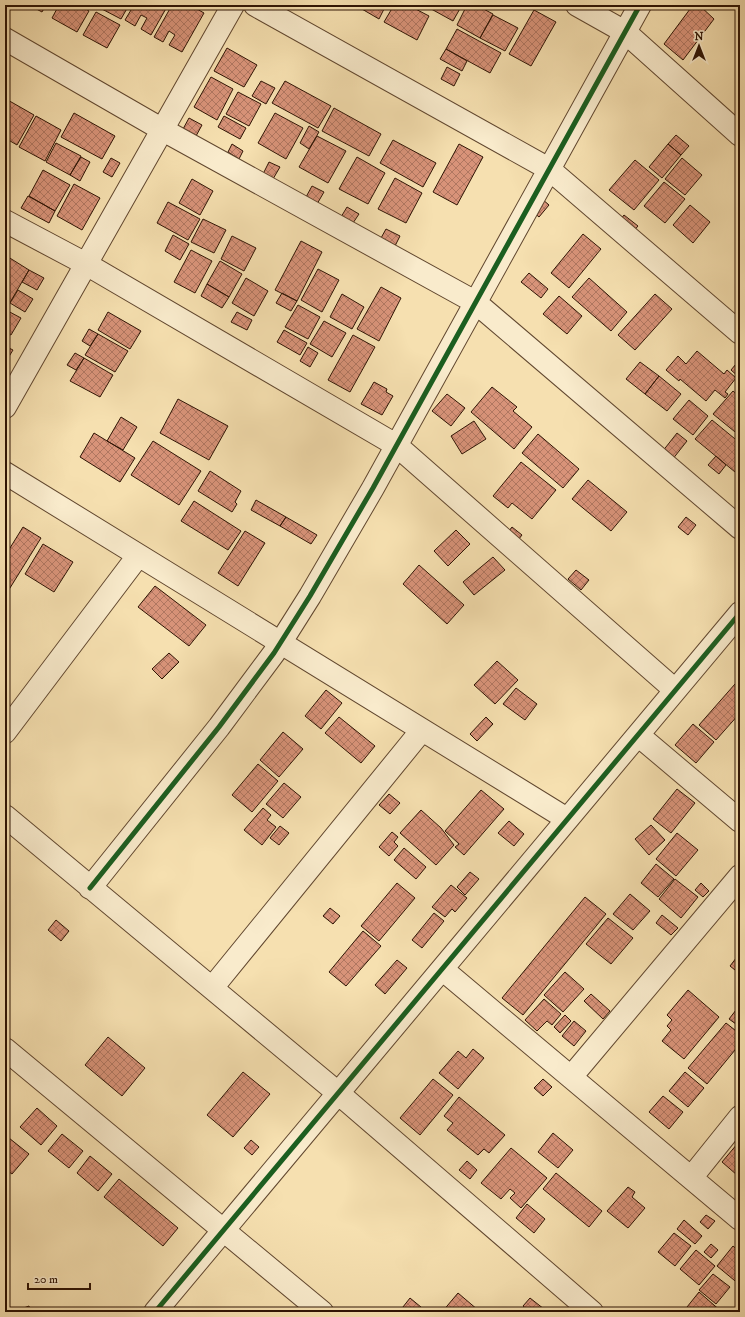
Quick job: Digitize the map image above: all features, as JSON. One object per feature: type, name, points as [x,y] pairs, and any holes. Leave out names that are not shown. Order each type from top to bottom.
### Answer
[{"type":"street","points":[[5,407],[233,5]]},
{"type":"street","points":[[255,5],[549,169],[740,333]]},
{"type":"street","points":[[577,5],[625,32],[740,135]]},
{"type":"street","points":[[90,888],[219,727],[280,643],[310,596],[396,446],[640,5]]},
{"type":"street","points":[[5,39],[163,130],[475,302],[740,528]]},
{"type":"street","points":[[5,221],[86,264],[396,446],[675,690]]},
{"type":"street","points":[[5,473],[567,819]]},
{"type":"street","points":[[5,732],[138,556]]},
{"type":"street","points":[[155,1312],[740,613]]},
{"type":"street","points":[[212,988],[422,730]]},
{"type":"street","points":[[638,735],[740,821]]},
{"type":"street","points":[[5,816],[338,1093],[592,1312]]},
{"type":"street","points":[[571,1077],[740,876]]},
{"type":"street","points":[[442,968],[740,1219]]},
{"type":"street","points":[[5,1049],[224,1229],[322,1312]]},
{"type":"street","points":[[691,1178],[740,1117]]},
{"type":"building","points":[[29,5],[46,5],[42,12]]},
{"type":"building","points":[[59,5],[79,5],[89,11],[77,32],[52,18]]},
{"type":"building","points":[[99,5],[129,5],[121,19],[98,7]]},
{"type":"building","points":[[134,5],[168,5],[151,35],[141,29],[147,18],[141,15],[135,26],[125,20]]},
{"type":"building","points":[[172,5],[190,5],[204,13],[182,52],[169,45],[175,35],[169,31],[163,42],[154,37]]},
{"type":"building","points":[[355,5],[386,5],[379,19]]},
{"type":"building","points":[[394,5],[408,5],[429,16],[417,40],[384,22]]},
{"type":"building","points":[[424,5],[462,5],[453,21]]},
{"type":"building","points":[[467,5],[476,5],[493,14],[480,38],[457,25]]},
{"type":"building","points":[[693,5],[699,5],[714,19],[683,60],[664,44]]},
{"type":"building","points":[[534,10],[556,22],[531,66],[509,54]]},
{"type":"building","points":[[96,12],[120,25],[107,48],[83,35]]},
{"type":"building","points":[[493,15],[518,28],[505,51],[480,38]]},
{"type":"building","points":[[457,29],[501,53],[490,73],[446,49]]},
{"type":"building","points":[[227,48],[257,65],[244,87],[214,71]]},
{"type":"building","points":[[446,49],[467,61],[462,71],[440,59]]},
{"type":"building","points":[[447,67],[460,74],[454,86],[441,79]]},
{"type":"building","points":[[211,77],[233,89],[217,120],[194,107]]},
{"type":"building","points":[[261,81],[275,88],[266,104],[252,96]]},
{"type":"building","points":[[285,81],[331,106],[318,128],[272,103]]},
{"type":"building","points":[[238,92],[261,104],[249,126],[226,114]]},
{"type":"building","points":[[6,99],[34,115],[17,145],[5,138]]},
{"type":"building","points":[[334,108],[381,134],[369,156],[322,131]]},
{"type":"building","points":[[74,113],[115,136],[102,159],[61,137]]},
{"type":"building","points":[[275,113],[303,128],[286,159],[258,143]]},
{"type":"building","points":[[36,116],[61,130],[45,161],[19,147]]},
{"type":"building","points":[[224,116],[246,128],[240,139],[218,127]]},
{"type":"building","points":[[189,118],[202,125],[196,136],[183,129]]},
{"type":"building","points":[[309,126],[319,132],[309,149],[300,143]]},
{"type":"building","points":[[676,135],[689,146],[681,155],[668,144]]},
{"type":"building","points":[[317,136],[346,151],[328,183],[299,167]]},
{"type":"building","points":[[393,140],[436,163],[423,187],[380,163]]},
{"type":"building","points":[[56,143],[81,156],[70,175],[46,162]]},
{"type":"building","points":[[232,144],[243,151],[239,159],[228,152]]},
{"type":"building","points":[[459,144],[483,157],[457,205],[433,192]]},
{"type":"building","points":[[668,144],[681,155],[662,178],[649,167]]},
{"type":"building","points":[[81,157],[90,162],[80,181],[70,175]]},
{"type":"building","points":[[357,157],[385,173],[368,204],[339,189]]},
{"type":"building","points":[[111,158],[120,163],[112,177],[103,172]]},
{"type":"building","points":[[682,158],[702,175],[685,195],[665,179]]},
{"type":"building","points":[[635,160],[659,180],[634,210],[609,190]]},
{"type":"building","points":[[269,162],[280,167],[273,179],[263,174]]},
{"type":"building","points":[[43,170],[70,185],[55,211],[29,196]]},
{"type":"building","points":[[395,178],[422,193],[406,223],[378,209]]},
{"type":"building","points":[[192,179],[213,191],[200,215],[179,203]]},
{"type":"building","points":[[664,182],[685,199],[665,223],[644,206]]},
{"type":"building","points":[[74,184],[100,198],[82,230],[57,216]]},
{"type":"building","points":[[312,186],[324,192],[317,204],[306,197]]},
{"type":"building","points":[[28,196],[55,211],[49,223],[21,208]]},
{"type":"building","points":[[542,199],[549,205],[539,217],[532,211]]},
{"type":"building","points":[[168,202],[200,219],[188,240],[157,223]]},
{"type":"building","points":[[690,205],[710,222],[693,243],[673,225]]},
{"type":"building","points":[[347,207],[359,214],[353,223],[341,217]]},
{"type":"building","points":[[624,215],[638,226],[631,234],[617,223]]},
{"type":"building","points":[[203,219],[226,230],[214,253],[191,242]]},
{"type":"building","points":[[386,229],[400,236],[395,246],[381,238]]},
{"type":"building","points":[[583,234],[601,249],[569,288],[551,273]]},
{"type":"building","points":[[173,235],[189,244],[180,260],[165,251]]},
{"type":"building","points":[[232,236],[256,248],[244,271],[221,259]]},
{"type":"building","points":[[301,241],[322,252],[297,301],[275,290]]},
{"type":"building","points":[[191,250],[212,261],[195,293],[174,282]]},
{"type":"building","points":[[5,255],[29,270],[5,311]]},
{"type":"building","points":[[220,261],[242,274],[229,297],[207,284]]},
{"type":"building","points":[[318,269],[339,280],[322,312],[301,300]]},
{"type":"building","points":[[29,270],[44,278],[37,290],[22,282]]},
{"type":"building","points":[[529,273],[548,289],[541,298],[521,282]]},
{"type":"building","points":[[246,278],[268,291],[254,316],[232,303]]},
{"type":"building","points":[[589,278],[627,312],[611,331],[572,297]]},
{"type":"building","points":[[207,284],[229,297],[222,308],[201,296]]},
{"type":"building","points":[[381,287],[401,298],[379,341],[357,329]]},
{"type":"building","points":[[18,290],[33,299],[25,312],[10,303]]},
{"type":"building","points":[[282,293],[297,301],[291,311],[276,303]]},
{"type":"building","points":[[342,294],[364,307],[352,329],[330,317]]},
{"type":"building","points":[[655,294],[672,309],[635,350],[618,335]]},
{"type":"building","points":[[559,296],[582,316],[567,334],[543,314]]},
{"type":"building","points":[[298,305],[320,317],[308,339],[285,327]]},
{"type":"building","points":[[6,310],[21,318],[11,335],[5,332]]},
{"type":"building","points":[[108,312],[141,331],[130,349],[98,330]]},
{"type":"building","points":[[237,312],[252,320],[247,330],[231,322]]},
{"type":"building","points":[[324,321],[346,333],[332,357],[310,344]]},
{"type":"building","points":[[89,329],[98,334],[90,346],[82,341]]},
{"type":"building","points":[[284,330],[307,343],[300,355],[277,342]]},
{"type":"building","points":[[98,334],[128,351],[115,372],[85,355]]},
{"type":"building","points":[[353,335],[375,347],[350,392],[328,380]]},
{"type":"building","points":[[5,346],[13,350],[5,363]]},
{"type":"building","points":[[308,347],[318,353],[310,367],[300,361]]},
{"type":"building","points":[[697,351],[724,374],[727,370],[736,378],[725,392],[728,394],[725,398],[715,390],[706,401],[680,379],[679,381],[666,370],[678,356],[686,364]]},
{"type":"building","points":[[75,353],[84,358],[76,370],[67,365]]},
{"type":"building","points":[[84,358],[113,375],[100,397],[70,381]]},
{"type":"building","points":[[740,359],[740,376],[739,377],[731,370]]},
{"type":"building","points":[[640,362],[659,376],[645,394],[626,379]]},
{"type":"building","points":[[659,376],[681,394],[667,411],[645,394]]},
{"type":"building","points":[[374,382],[387,389],[386,392],[393,396],[382,415],[361,404]]},
{"type":"building","points":[[492,387],[517,407],[513,411],[532,427],[514,449],[471,412]]},
{"type":"building","points":[[733,391],[740,397],[740,436],[713,414]]},
{"type":"building","points":[[447,394],[465,408],[451,426],[432,411]]},
{"type":"building","points":[[178,399],[228,426],[209,460],[160,433]]},
{"type":"building","points":[[689,400],[708,416],[693,435],[673,419]]},
{"type":"building","points":[[121,417],[137,427],[123,450],[107,441]]},
{"type":"building","points":[[712,420],[740,443],[740,467],[735,472],[695,439]]},
{"type":"building","points":[[474,421],[486,439],[462,454],[451,436]]},
{"type":"building","points":[[94,433],[135,458],[120,482],[80,457]]},
{"type":"building","points":[[677,433],[687,441],[672,460],[662,452]]},
{"type":"building","points":[[538,434],[579,469],[563,488],[522,453]]},
{"type":"building","points":[[153,441],[201,471],[179,505],[131,475]]},
{"type":"building","points":[[716,456],[726,465],[719,474],[708,465]]},
{"type":"building","points":[[521,462],[556,490],[532,519],[512,503],[508,508],[493,496]]},
{"type":"building","points":[[210,471],[241,491],[235,502],[237,504],[232,512],[198,491]]},
{"type":"building","points":[[588,480],[627,512],[611,531],[572,499]]},
{"type":"building","points":[[256,500],[286,517],[280,526],[251,510]]},
{"type":"building","points":[[194,501],[241,531],[228,550],[181,521]]},
{"type":"building","points":[[286,517],[317,535],[311,544],[280,526]]},
{"type":"building","points":[[686,517],[696,525],[688,535],[678,527]]},
{"type":"building","points":[[23,527],[41,538],[5,596],[5,556]]},
{"type":"building","points":[[512,527],[522,535],[515,544],[505,536]]},
{"type":"building","points":[[456,530],[470,544],[448,566],[434,551]]},
{"type":"building","points":[[245,531],[265,543],[238,586],[218,573]]},
{"type":"building","points":[[43,544],[73,562],[54,592],[25,574]]},
{"type":"building","points":[[493,557],[505,570],[474,595],[463,582]]},
{"type":"building","points":[[419,565],[464,605],[447,624],[403,584]]},
{"type":"building","points":[[576,570],[589,580],[581,590],[568,579]]},
{"type":"building","points":[[155,586],[206,625],[189,646],[138,607]]},
{"type":"building","points":[[169,653],[179,662],[162,679],[152,669]]},
{"type":"building","points":[[497,661],[518,680],[495,704],[474,685]]},
{"type":"building","points":[[735,684],[740,688],[740,713],[716,740],[699,725]]},
{"type":"building","points":[[516,688],[537,704],[525,720],[503,704]]},
{"type":"building","points":[[326,690],[342,703],[321,729],[305,716]]},
{"type":"building","points":[[339,717],[375,746],[361,763],[325,733]]},
{"type":"building","points":[[486,717],[493,724],[477,741],[470,734]]},
{"type":"building","points":[[693,724],[714,742],[696,763],[675,745]]},
{"type":"building","points":[[283,732],[303,749],[279,777],[260,760]]},
{"type":"building","points":[[258,764],[278,781],[252,812],[232,795]]},
{"type":"building","points":[[284,783],[301,797],[283,818],[266,804]]},
{"type":"building","points":[[677,789],[695,803],[671,833],[653,819]]},
{"type":"building","points":[[481,790],[504,809],[464,855],[455,847],[459,844],[445,831]]},
{"type":"building","points":[[389,794],[400,803],[390,814],[379,805]]},
{"type":"building","points":[[263,808],[271,815],[267,820],[276,827],[262,845],[244,830]]},
{"type":"building","points":[[421,810],[441,828],[454,845],[436,865],[400,833]]},
{"type":"building","points":[[509,821],[524,834],[514,846],[498,833]]},
{"type":"building","points":[[651,825],[665,840],[649,855],[635,839]]},
{"type":"building","points":[[280,826],[289,833],[279,845],[270,838]]},
{"type":"building","points":[[392,832],[398,837],[394,842],[398,846],[389,856],[379,847]]},
{"type":"building","points":[[677,833],[698,850],[676,876],[656,859]]},
{"type":"building","points":[[404,848],[426,867],[416,879],[394,860]]},
{"type":"building","points":[[656,864],[674,879],[658,897],[641,883]]},
{"type":"building","points":[[470,872],[479,879],[465,895],[457,887]]},
{"type":"building","points":[[675,879],[698,897],[681,918],[659,899]]},
{"type":"building","points":[[397,883],[415,898],[379,941],[361,926]]},
{"type":"building","points":[[701,883],[709,891],[703,897],[695,890]]},
{"type":"building","points":[[451,885],[467,898],[455,912],[452,909],[445,917],[432,907]]},
{"type":"building","points":[[630,894],[650,911],[633,930],[613,914]]},
{"type":"building","points":[[585,897],[606,914],[523,1015],[502,998]]},
{"type":"building","points":[[330,908],[340,916],[333,924],[323,916]]},
{"type":"building","points":[[434,913],[444,921],[422,948],[412,940]]},
{"type":"building","points":[[662,915],[678,928],[671,935],[656,923]]},
{"type":"building","points":[[608,918],[633,938],[611,964],[586,944]]},
{"type":"building","points":[[56,920],[69,931],[61,941],[48,930]]},
{"type":"building","points":[[363,931],[381,946],[346,986],[329,972]]},
{"type":"building","points":[[740,953],[740,974],[730,966]]},
{"type":"building","points":[[397,960],[407,968],[385,994],[375,985]]},
{"type":"building","points":[[565,972],[584,989],[563,1012],[544,995]]},
{"type":"building","points":[[688,990],[719,1017],[684,1059],[662,1041],[671,1030],[667,1026],[672,1020],[667,1015]]},
{"type":"building","points":[[591,994],[610,1011],[603,1019],[584,1001]]},
{"type":"building","points":[[544,999],[561,1014],[552,1025],[547,1021],[537,1031],[525,1020]]},
{"type":"building","points":[[740,1005],[740,1027],[729,1019]]},
{"type":"building","points":[[565,1015],[571,1021],[560,1033],[554,1027]]},
{"type":"building","points":[[574,1021],[586,1031],[574,1046],[562,1036]]},
{"type":"building","points":[[726,1023],[740,1034],[740,1044],[707,1084],[688,1068]]},
{"type":"building","points":[[108,1037],[145,1068],[122,1096],[85,1065]]},
{"type":"building","points":[[473,1049],[484,1058],[458,1089],[439,1073],[458,1051],[466,1058]]},
{"type":"building","points":[[243,1072],[270,1094],[233,1137],[207,1115]]},
{"type":"building","points":[[685,1072],[704,1088],[688,1107],[669,1091]]},
{"type":"building","points":[[433,1079],[453,1095],[420,1135],[400,1118]]},
{"type":"building","points":[[543,1079],[552,1087],[543,1096],[534,1088]]},
{"type":"building","points":[[663,1096],[683,1112],[669,1129],[649,1112]]},
{"type":"building","points":[[459,1097],[505,1135],[489,1153],[484,1149],[478,1155],[447,1130],[453,1123],[444,1116]]},
{"type":"building","points":[[37,1108],[57,1126],[41,1145],[20,1127]]},
{"type":"building","points":[[553,1133],[573,1150],[558,1168],[538,1152]]},
{"type":"building","points":[[62,1134],[83,1151],[69,1168],[48,1151]]},
{"type":"building","points":[[9,1138],[29,1154],[12,1174],[5,1169],[5,1142]]},
{"type":"building","points":[[251,1140],[259,1147],[252,1155],[244,1148]]},
{"type":"building","points":[[738,1143],[740,1144],[740,1171],[737,1175],[722,1162]]},
{"type":"building","points":[[511,1148],[547,1178],[521,1208],[510,1198],[515,1193],[510,1189],[501,1199],[481,1183]]},
{"type":"building","points":[[90,1156],[112,1174],[98,1191],[77,1173]]},
{"type":"building","points":[[467,1161],[477,1170],[470,1179],[459,1170]]},
{"type":"building","points":[[556,1173],[602,1211],[589,1227],[543,1189]]},
{"type":"building","points":[[119,1179],[178,1228],[163,1246],[104,1197]]},
{"type":"building","points":[[628,1187],[635,1192],[632,1197],[645,1208],[628,1228],[607,1211]]},
{"type":"building","points":[[527,1204],[545,1219],[534,1233],[516,1218]]},
{"type":"building","points":[[706,1215],[715,1221],[708,1229],[700,1222]]},
{"type":"building","points":[[684,1220],[702,1236],[695,1244],[677,1229]]},
{"type":"building","points":[[674,1233],[691,1246],[675,1266],[658,1252]]},
{"type":"building","points":[[711,1244],[718,1250],[711,1258],[704,1252]]},
{"type":"building","points":[[733,1246],[740,1252],[740,1285],[717,1266]]},
{"type":"building","points":[[696,1250],[715,1266],[699,1285],[680,1269]]},
{"type":"building","points":[[713,1274],[730,1287],[716,1304],[699,1290]]},
{"type":"building","points":[[699,1292],[722,1312],[683,1312]]},
{"type":"building","points":[[458,1293],[478,1310],[476,1312],[442,1312]]},
{"type":"building","points":[[410,1298],[427,1312],[399,1312]]},
{"type":"building","points":[[530,1298],[544,1309],[542,1312],[530,1312],[523,1306]]},
{"type":"building","points":[[740,1303],[740,1312],[733,1312]]},
{"type":"building","points":[[29,1306],[31,1312],[13,1312]]},
{"type":"cycle path","points":[[90,888],[219,727],[274,653],[310,596],[373,488],[640,5]]},
{"type":"cycle path","points":[[155,1312],[740,613]]}]
